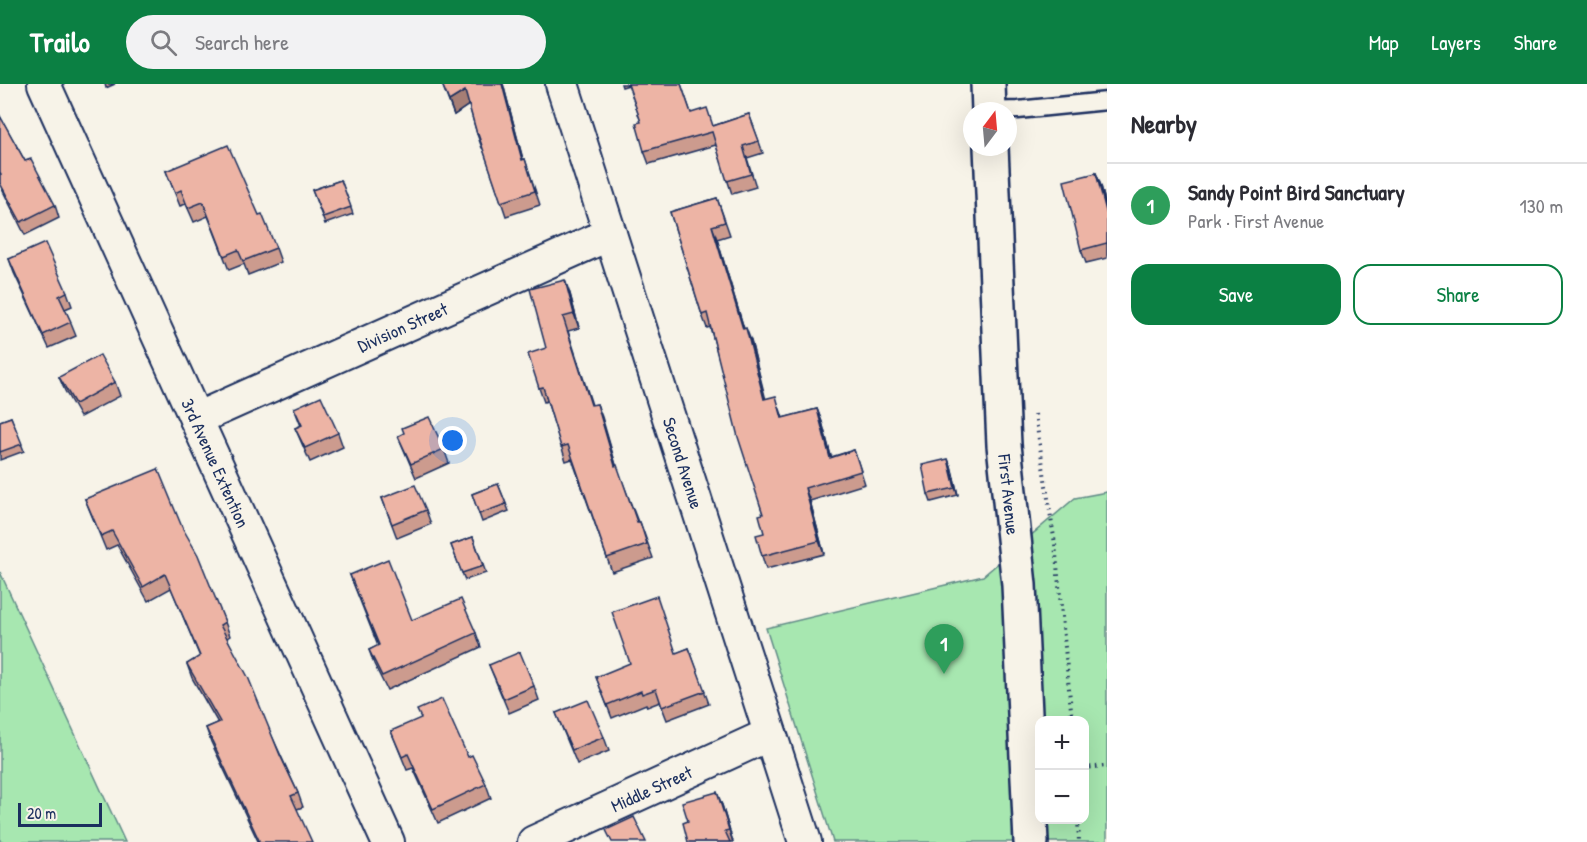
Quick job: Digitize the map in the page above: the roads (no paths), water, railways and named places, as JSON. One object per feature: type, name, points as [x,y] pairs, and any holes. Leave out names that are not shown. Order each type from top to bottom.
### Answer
[{"type":"street","name":"3rd Avenue Extention","points":[[44,84],[388,842]]},
{"type":"street","name":"Second Avenue","points":[[562,84],[805,842]]},
{"type":"street","points":[[988,84],[989,102]]},
{"type":"street","name":"First Avenue","points":[[991,156],[1004,445],[1019,585],[1031,842]]},
{"type":"street","name":"Division Street","points":[[196,419],[610,234]]},
{"type":"street","name":"Middle Street","points":[[534,842],[770,734]]},
{"type":"lane","points":[[1017,110],[1107,101]]},
{"type":"place","name":"Sandy Point Bird Sanctuary","points":[[944,674]]}]
